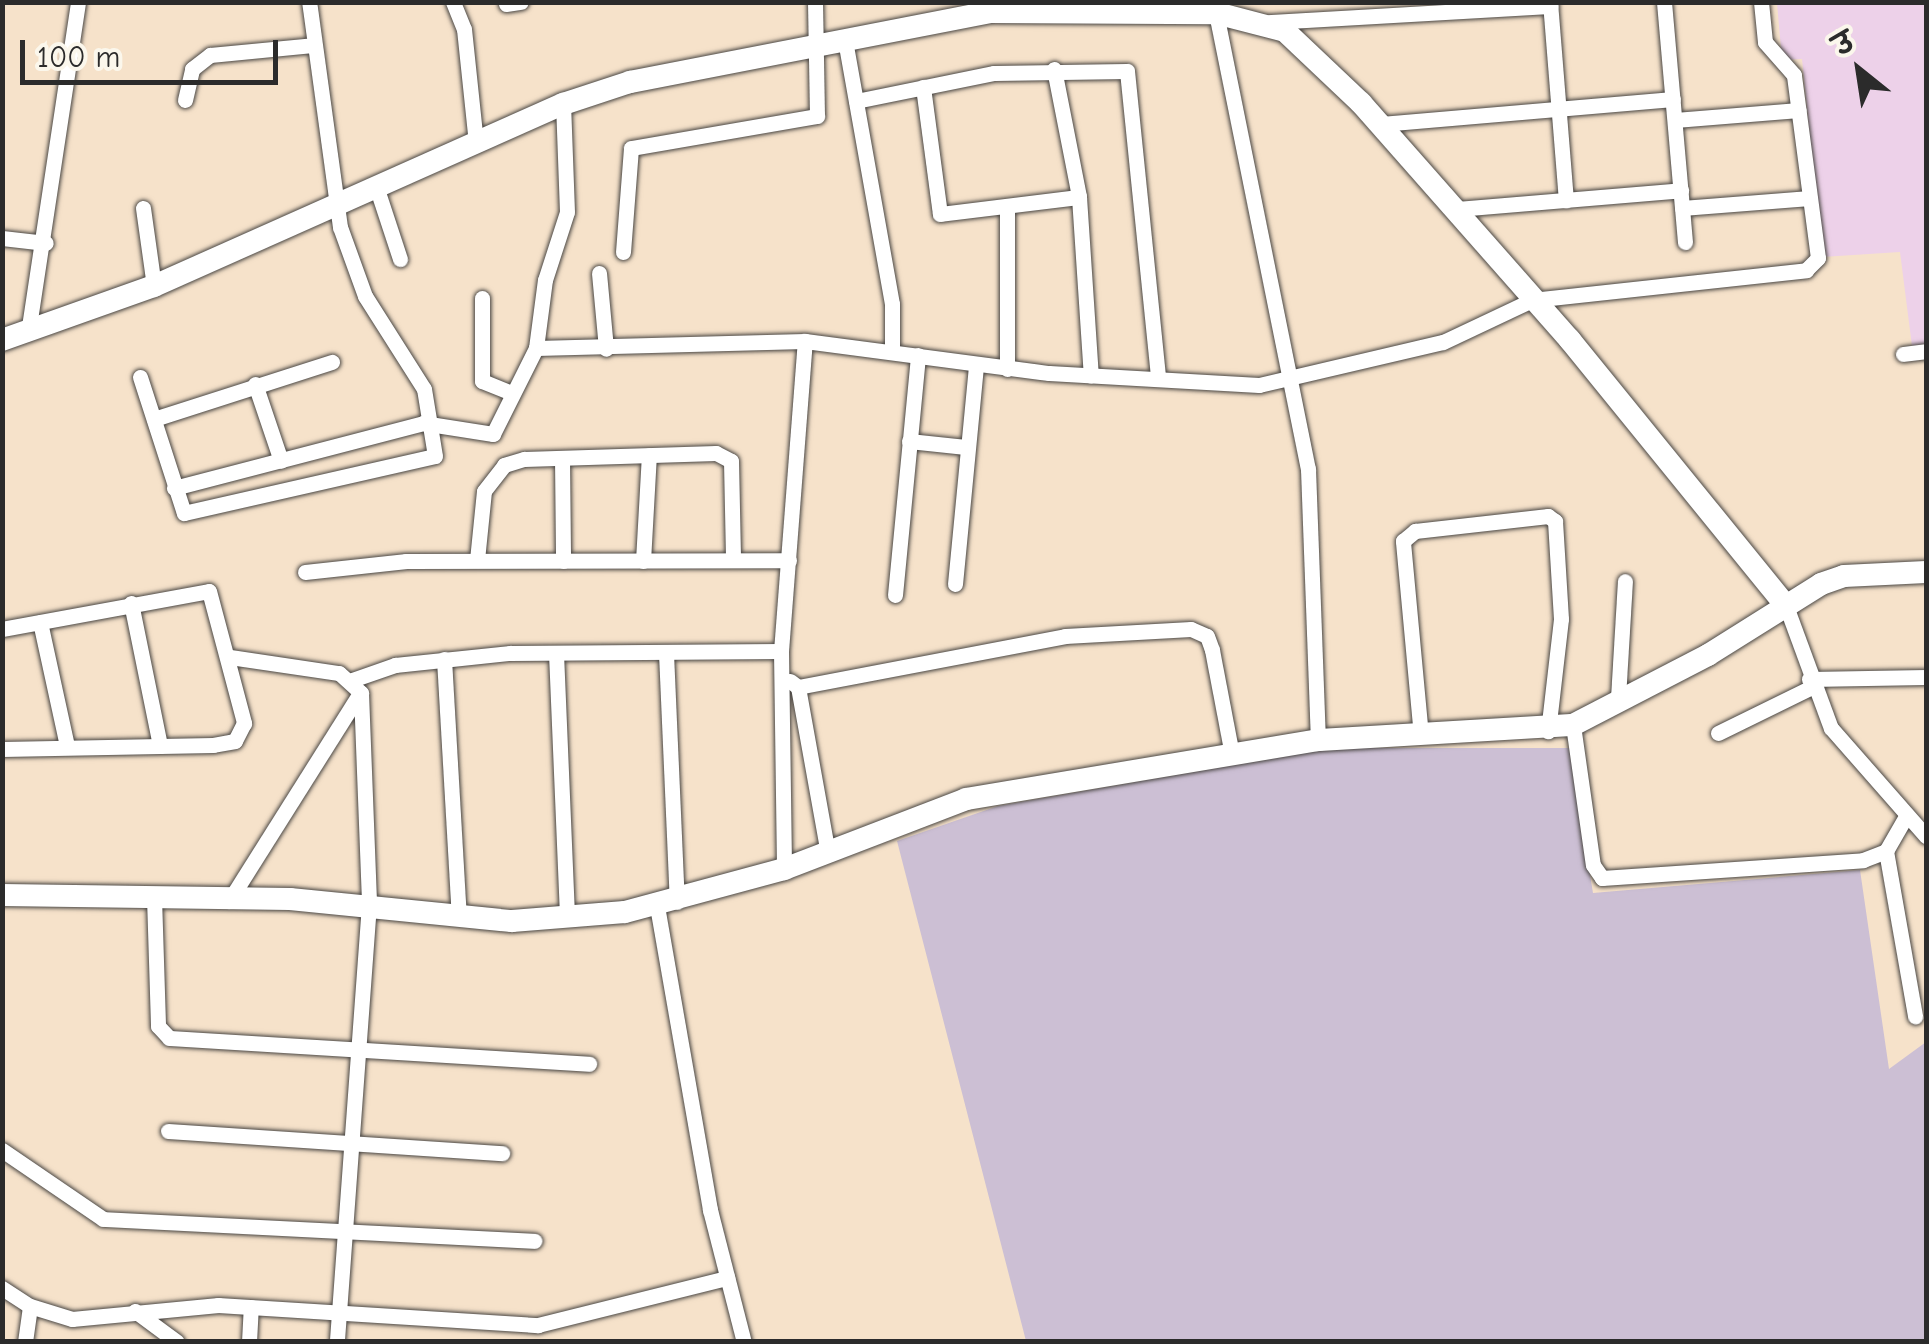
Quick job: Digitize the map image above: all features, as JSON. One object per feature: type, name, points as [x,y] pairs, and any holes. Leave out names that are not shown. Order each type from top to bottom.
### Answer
[{"type":"street","points":[[28,332],[46,243],[78,2]]},
{"type":"street","points":[[140,377],[181,510],[194,513],[424,463],[435,456],[434,422],[420,378],[357,281],[336,203],[308,2]]},
{"type":"street","points":[[453,2],[464,29],[476,143]]},
{"type":"street","points":[[506,4],[520,2]]},
{"type":"street","points":[[624,252],[631,148],[814,118],[814,2]]},
{"type":"street","points":[[1664,2],[1685,242]]},
{"type":"street","points":[[536,348],[805,341],[892,350],[1007,369],[1259,384],[1466,334],[1532,300],[1806,270],[1818,258],[1799,110],[1792,69],[1766,42],[1761,2]]},
{"type":"street","points":[[2,340],[154,286],[563,104],[630,82],[990,12],[1202,9],[1267,22],[1551,4],[1566,200]]},
{"type":"street","points":[[1202,9],[1294,378],[1308,470],[1318,740]]},
{"type":"street","points":[[1267,22],[1301,42],[1458,208],[1786,606],[1810,683],[1844,747],[1926,836]]},
{"type":"street","points":[[845,40],[892,304],[892,350]]},
{"type":"street","points":[[185,100],[192,69],[210,55],[313,45]]},
{"type":"street","points":[[856,101],[1054,68],[1123,69],[1130,75],[1158,378]]},
{"type":"street","points":[[1054,68],[1079,198],[1091,376]]},
{"type":"street","points":[[923,88],[938,212],[1007,209],[1079,198]]},
{"type":"street","points":[[1381,124],[1673,99]]},
{"type":"street","points":[[174,488],[434,422],[491,436],[509,392],[536,348],[544,280],[567,212],[563,104]]},
{"type":"street","points":[[1675,120],[1799,110]]},
{"type":"street","points":[[376,186],[400,259]]},
{"type":"street","points":[[1458,208],[1680,190]]},
{"type":"street","points":[[1682,208],[1810,198]]},
{"type":"street","points":[[143,208],[154,286]]},
{"type":"street","points":[[1007,209],[1007,369]]},
{"type":"street","points":[[2,238],[46,243]]},
{"type":"street","points":[[599,272],[606,349]]},
{"type":"street","points":[[482,298],[482,381],[509,392]]},
{"type":"street","points":[[784,868],[781,651],[805,341]]},
{"type":"street","points":[[1903,354],[1926,351]]},
{"type":"street","points":[[895,595],[918,354]]},
{"type":"street","points":[[154,418],[332,362]]},
{"type":"street","points":[[955,584],[976,364]]},
{"type":"street","points":[[255,384],[281,460]]},
{"type":"street","points":[[909,441],[966,447]]},
{"type":"street","points":[[477,560],[480,503],[495,470],[524,459],[649,455],[730,457],[733,560]]},
{"type":"street","points":[[643,560],[649,455]]},
{"type":"street","points":[[562,458],[563,561]]},
{"type":"street","points":[[1421,736],[1403,541],[1416,532],[1548,516],[1555,522],[1561,619],[1548,731]]},
{"type":"street","points":[[305,572],[477,560],[789,560]]},
{"type":"street","points":[[2,895],[369,904],[459,916],[567,918],[667,904],[784,868],[966,799],[1318,740],[1548,731],[1572,725],[1708,655],[1786,606],[1844,576],[1926,572]]},
{"type":"street","points":[[1618,698],[1624,581]]},
{"type":"street","points":[[2,629],[209,590],[230,656],[244,723],[239,738],[160,746],[2,749]]},
{"type":"street","points":[[131,603],[160,746]]},
{"type":"street","points":[[40,622],[67,746]]},
{"type":"street","points":[[781,680],[798,686],[1065,636],[1191,629],[1207,636],[1212,650],[1232,755]]},
{"type":"street","points":[[228,900],[356,687],[395,665],[444,658],[556,653],[781,651]]},
{"type":"street","points":[[556,653],[567,918]]},
{"type":"street","points":[[666,653],[667,904],[727,1278],[744,1342]]},
{"type":"street","points":[[230,656],[322,669],[356,687]]},
{"type":"street","points":[[444,658],[459,916]]},
{"type":"street","points":[[1718,733],[1810,683],[1926,677]]},
{"type":"street","points":[[798,686],[828,852]]},
{"type":"street","points":[[337,1342],[369,904],[356,687]]},
{"type":"street","points":[[1572,725],[1593,865],[1602,878],[1863,860],[1886,851],[1906,818]]},
{"type":"street","points":[[1886,851],[1915,1016]]},
{"type":"street","points":[[154,897],[158,1026],[164,1035],[589,1064]]},
{"type":"street","points":[[168,1131],[502,1154]]},
{"type":"street","points":[[2,1150],[103,1219],[534,1241]]},
{"type":"street","points":[[2,1288],[30,1306],[72,1319],[134,1311],[251,1308],[552,1323],[727,1278]]},
{"type":"street","points":[[26,1342],[30,1306]]},
{"type":"street","points":[[248,1342],[251,1308]]},
{"type":"street","points":[[134,1311],[177,1342]]},
{"type":"shaded area","points":[[1777,3],[1926,3],[1926,344],[1912,346],[1900,252],[1822,257],[1802,59],[1782,60]]},
{"type":"shaded area","points":[[1331,748],[1569,748],[1593,893],[1860,870],[1889,1069],[1926,1042],[1926,1341],[1026,1341],[897,841],[998,806]]}]
